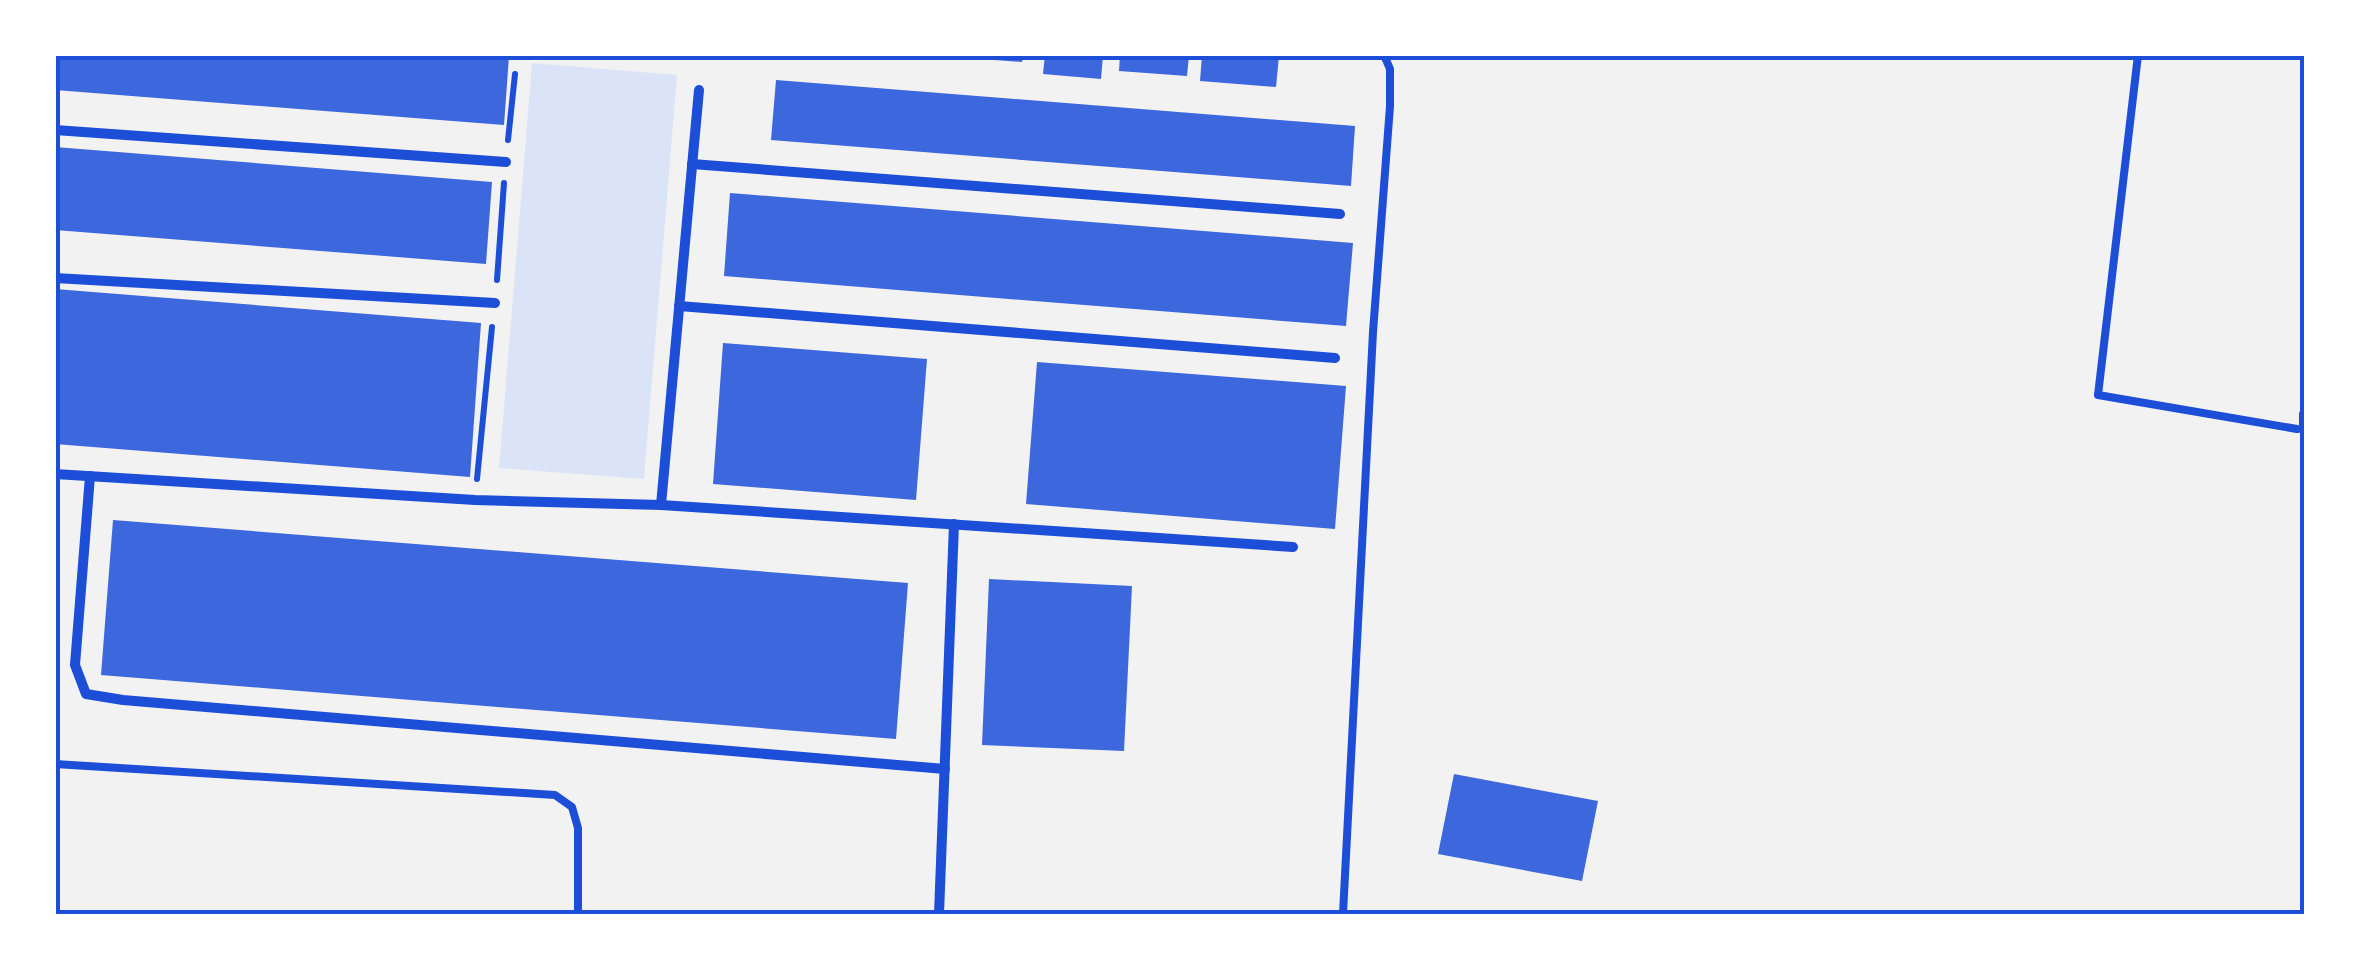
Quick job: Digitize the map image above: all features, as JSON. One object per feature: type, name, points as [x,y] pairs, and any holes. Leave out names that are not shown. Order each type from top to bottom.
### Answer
[{"type":"street","points":[[661,505],[698,90]]},
{"type":"street","points":[[55,130],[506,162]]},
{"type":"street","points":[[692,164],[1340,214]]},
{"type":"street","points":[[55,278],[495,304]]},
{"type":"street","points":[[679,306],[1336,358]]},
{"type":"street","points":[[2301,430],[2304,414]]},
{"type":"street","points":[[55,474],[475,500],[661,505],[1293,546]]},
{"type":"street","points":[[90,476],[74,665],[86,694],[945,768]]},
{"type":"street","points":[[939,914],[954,524]]},
{"type":"lane","points":[[1344,914],[1373,332],[1390,106],[1390,69],[1384,55]]},
{"type":"lane","points":[[2138,55],[2098,395],[2301,430]]},
{"type":"lane","points":[[55,764],[555,795],[572,807],[578,828],[578,914]]},
{"type":"shaded area","points":[[532,63],[677,75],[644,479],[499,468]]},
{"type":"building","points":[[55,55],[509,56],[504,125],[55,90]]},
{"type":"building","points":[[968,55],[1023,55],[1022,62]]},
{"type":"building","points":[[1045,55],[1103,55],[1101,79],[1043,74]]},
{"type":"building","points":[[1120,55],[1189,55],[1187,76],[1119,71]]},
{"type":"building","points":[[1202,55],[1279,55],[1276,87],[1200,81]]},
{"type":"building","points":[[776,80],[1355,126],[1351,186],[771,140]]},
{"type":"building","points":[[55,147],[492,182],[486,264],[55,230]]},
{"type":"building","points":[[730,193],[1353,243],[1346,326],[724,276]]},
{"type":"building","points":[[55,289],[481,323],[470,477],[55,444]]},
{"type":"building","points":[[723,343],[927,359],[916,500],[713,484]]},
{"type":"building","points":[[1037,362],[1346,386],[1335,529],[1026,504]]},
{"type":"building","points":[[113,520],[908,583],[896,739],[101,675]]},
{"type":"building","points":[[989,579],[1132,586],[1124,751],[982,745]]},
{"type":"building","points":[[1454,774],[1598,801],[1582,881],[1438,854]]}]
